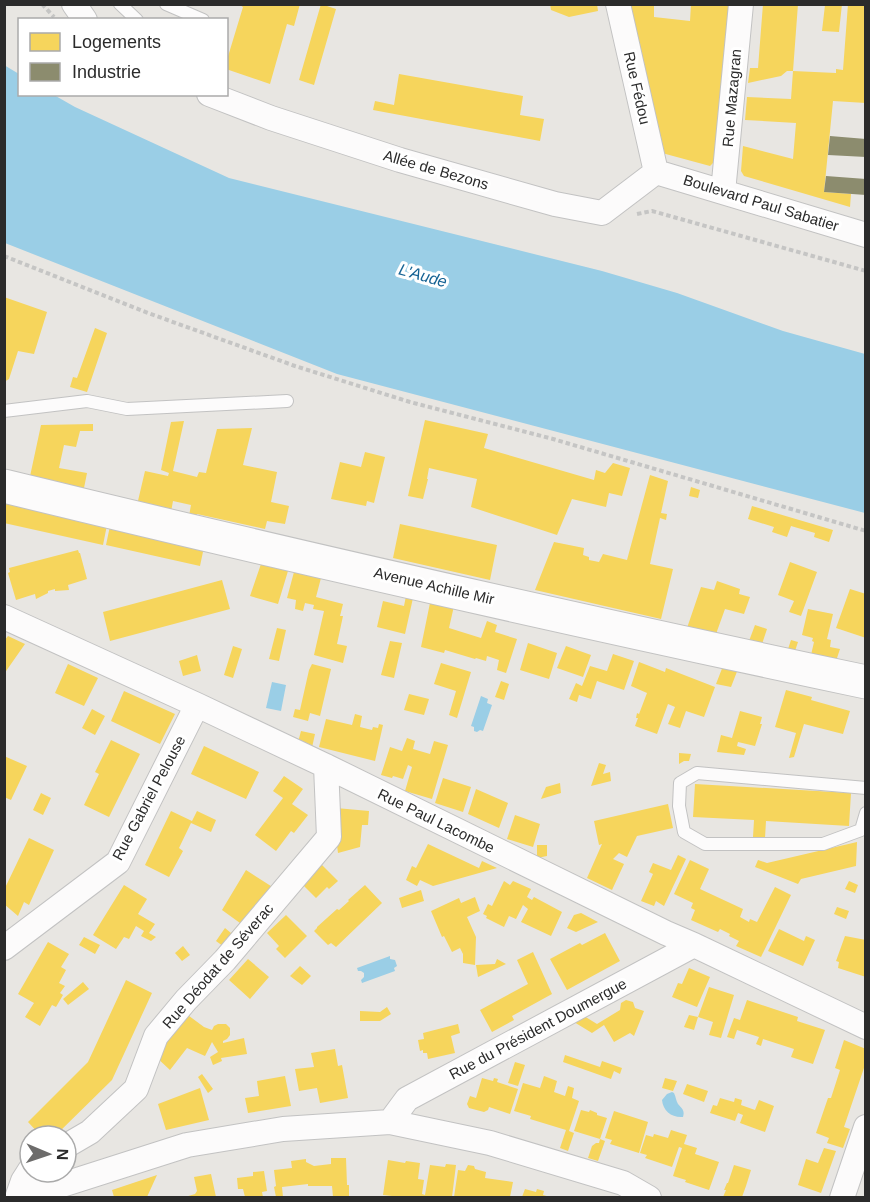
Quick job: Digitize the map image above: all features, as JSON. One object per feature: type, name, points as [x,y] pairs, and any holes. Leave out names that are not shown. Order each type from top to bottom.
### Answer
[{"type":"street","points":[[74,4],[84,18]]},
{"type":"street","name":"Rue Fédou","points":[[618,4],[656,172]]},
{"type":"street","name":"Rue Mazagran","points":[[723,192],[741,4]]},
{"type":"street","name":"Allée de Bezons","points":[[214,96],[271,118],[400,160],[555,204],[602,213],[656,172]]},
{"type":"street","name":"Boulevard Paul Sabatier","points":[[656,172],[866,235]]},
{"type":"street","name":"Avenue Achille Mir","points":[[4,486],[200,534],[866,682]]},
{"type":"street","name":"Rue Paul Lacombe","points":[[4,617],[326,766],[656,928],[866,1027]]},
{"type":"street","name":"Rue Gabriel Pelouse","points":[[4,948],[118,862],[197,705]]},
{"type":"street","name":"Rue Déodat de Séverac","points":[[78,1139],[90,1132],[136,1089],[156,1036],[329,837],[326,766]]},
{"type":"street","name":"Rue du Président Doumergue","points":[[390,1122],[407,1099],[694,945]]},
{"type":"street","points":[[33,1197],[40,1192],[187,1145],[283,1128],[390,1122],[490,1143],[623,1183],[649,1197]]},
{"type":"street","points":[[842,1197],[866,1127]]},
{"type":"lane","points":[[120,4],[135,18]]},
{"type":"lane","points":[[166,4],[198,18]]},
{"type":"lane","points":[[4,411],[87,401],[127,409],[287,400]]},
{"type":"lane","points":[[866,788],[697,773],[680,783],[679,806],[684,832],[705,844],[823,844],[861,830],[866,813]]},
{"type":"path","points":[[42,4],[55,18]]},
{"type":"path","points":[[638,214],[652,212],[866,271]]},
{"type":"path","points":[[4,256],[148,313],[295,366],[410,402],[553,439],[866,531]]},
{"type":"water","name":"L'Aude","points":[[4,65],[18,73],[18,96],[56,96],[229,178],[602,271],[677,293],[783,331],[865,354],[865,513],[337,374],[5,243]]},
{"type":"water","points":[[272,682],[286,685],[281,711],[266,708]]},
{"type":"water","points":[[481,696],[488,699],[487,703],[492,705],[483,731],[477,732],[471,726]]},
{"type":"water","points":[[390,956],[390,959],[395,960],[397,966],[394,968],[395,971],[362,983],[364,973],[358,971],[357,968]]},
{"type":"water","points":[[672,1092],[683,1110],[683,1117],[672,1115],[664,1107],[662,1100]]},
{"type":"building: Logements","points":[[238,4],[300,4],[294,26],[287,24],[270,84],[228,70],[228,56],[243,7]]},
{"type":"building: Logements","points":[[321,4],[336,9],[314,85],[299,80]]},
{"type":"building: Logements","points":[[550,4],[597,4],[598,11],[569,17],[551,10]]},
{"type":"building: Logements","points":[[627,4],[654,4],[654,17],[690,21],[691,4],[729,4],[715,161],[710,166],[662,153]]},
{"type":"building: Logements","points":[[763,4],[798,4],[793,71],[748,83],[750,68],[758,68]]},
{"type":"building: Logements","points":[[826,4],[842,4],[839,32],[822,31]]},
{"type":"building: Logements","points":[[848,4],[866,4],[866,103],[833,101],[824,192],[851,194],[850,207],[744,176],[741,171],[743,146],[793,159],[796,123],[745,120],[747,97],[791,99],[793,71],[836,73],[836,69],[843,70]]},
{"type":"building: Logements","points":[[399,74],[523,96],[520,115],[544,119],[540,141],[373,110],[375,101],[394,105]]},
{"type":"building: Logements","points":[[4,297],[47,312],[34,354],[18,351],[9,379],[4,382]]},
{"type":"building: Logements","points":[[95,328],[107,333],[87,392],[70,387],[73,377],[77,378]]},
{"type":"building: Logements","points":[[425,420],[488,434],[484,448],[594,480],[596,470],[605,473],[613,463],[630,468],[622,496],[609,493],[606,507],[572,499],[557,535],[471,507],[477,479],[429,468],[423,499],[408,496]]},
{"type":"building: Logements","points":[[184,421],[173,471],[197,477],[199,472],[206,473],[217,429],[252,428],[243,465],[277,472],[271,502],[289,506],[285,524],[267,521],[265,529],[197,514],[196,518],[189,516],[191,505],[173,501],[171,512],[137,505],[145,471],[168,476],[169,473],[161,470],[171,422]]},
{"type":"building: Logements","points":[[93,424],[93,431],[80,431],[76,447],[64,445],[59,468],[87,473],[83,493],[29,481],[41,425]]},
{"type":"building: Logements","points":[[365,452],[385,457],[374,503],[367,501],[366,506],[331,499],[340,462],[361,467]]},
{"type":"building: Logements","points":[[650,475],[668,481],[661,513],[667,514],[666,520],[660,518],[650,564],[673,569],[661,619],[535,590],[554,542],[584,548],[583,555],[589,557],[589,560],[599,562],[603,554],[627,560]]},
{"type":"building: Logements","points":[[691,487],[700,490],[698,498],[689,496]]},
{"type":"building: Logements","points":[[4,503],[107,525],[103,545],[4,523]]},
{"type":"building: Logements","points":[[752,506],[833,530],[829,542],[814,537],[815,533],[791,526],[787,537],[772,532],[774,527],[748,519]]},
{"type":"building: Logements","points":[[400,524],[497,545],[490,580],[393,558]]},
{"type":"building: Logements","points":[[110,526],[204,547],[200,566],[106,545]]},
{"type":"building: Logements","points":[[78,550],[87,579],[68,585],[69,590],[55,591],[55,589],[36,599],[35,594],[16,600],[8,573],[9,568]]},
{"type":"building: Logements","points":[[790,562],[817,572],[801,616],[789,612],[794,601],[778,595]]},
{"type":"building: Logements","points":[[261,564],[288,571],[278,604],[250,596]]},
{"type":"building: Logements","points":[[294,572],[321,578],[316,597],[343,604],[337,644],[347,646],[343,663],[314,655],[324,611],[313,609],[314,605],[305,603],[303,611],[295,609],[296,600],[287,598]]},
{"type":"building: Logements","points":[[222,580],[230,609],[110,641],[103,612]]},
{"type":"building: Logements","points":[[717,581],[740,589],[739,594],[750,597],[744,614],[725,609],[716,634],[687,628],[701,587],[714,590]]},
{"type":"building: Logements","points":[[850,589],[866,594],[866,638],[836,628]]},
{"type":"building: Logements","points":[[406,596],[413,598],[405,634],[377,627],[383,601],[404,606]]},
{"type":"building: Logements","points":[[431,598],[454,606],[449,628],[481,638],[487,621],[497,625],[495,632],[517,639],[506,673],[497,670],[499,660],[487,656],[486,661],[445,650],[444,653],[421,647]]},
{"type":"building: Logements","points":[[808,609],[833,614],[827,639],[831,640],[830,647],[840,649],[836,661],[811,655],[813,638],[802,635]]},
{"type":"building: Logements","points":[[755,625],[767,629],[762,644],[749,641]]},
{"type":"building: Logements","points":[[277,628],[286,630],[279,661],[269,659]]},
{"type":"building: Logements","points":[[8,636],[25,644],[4,674],[4,641]]},
{"type":"building: Logements","points":[[791,640],[798,642],[795,651],[788,649]]},
{"type":"building: Logements","points":[[390,641],[402,643],[394,678],[381,675]]},
{"type":"building: Logements","points":[[528,643],[557,653],[549,679],[520,670]]},
{"type":"building: Logements","points":[[233,646],[242,649],[233,678],[224,675]]},
{"type":"building: Logements","points":[[566,646],[591,655],[583,677],[557,668]]},
{"type":"building: Logements","points":[[613,654],[634,661],[624,690],[597,681],[591,699],[579,695],[577,702],[569,699],[576,683],[582,686],[590,666],[607,671]]},
{"type":"building: Logements","points":[[197,655],[201,671],[183,676],[179,661]]},
{"type":"building: Logements","points":[[639,662],[665,672],[666,668],[715,687],[704,717],[686,711],[680,728],[668,724],[675,707],[668,704],[657,734],[635,726],[637,713],[639,714],[647,693],[631,686]]},
{"type":"building: Logements","points":[[441,663],[471,672],[457,718],[449,715],[456,691],[434,684]]},
{"type":"building: Logements","points":[[68,664],[98,678],[84,706],[55,693]]},
{"type":"building: Logements","points":[[312,664],[331,669],[320,716],[310,713],[308,721],[293,717],[295,709],[300,710]]},
{"type":"building: Logements","points":[[723,666],[738,669],[731,687],[716,684]]},
{"type":"building: Logements","points":[[501,681],[509,684],[504,700],[495,697]]},
{"type":"building: Logements","points":[[786,690],[850,711],[843,734],[804,724],[794,757],[789,758],[796,733],[775,727]]},
{"type":"building: Logements","points":[[124,691],[175,714],[160,744],[111,721]]},
{"type":"building: Logements","points":[[409,694],[429,699],[424,715],[404,710]]},
{"type":"building: Logements","points":[[92,709],[105,716],[95,735],[82,728]]},
{"type":"building: Logements","points":[[740,711],[762,717],[755,746],[738,742],[737,746],[746,749],[744,755],[717,752],[721,735],[732,738]]},
{"type":"building: Logements","points":[[355,714],[362,716],[360,727],[372,730],[373,727],[378,728],[379,724],[383,725],[375,761],[319,747],[326,719],[352,725]]},
{"type":"building: Logements","points":[[301,731],[315,734],[311,752],[297,746]]},
{"type":"building: Logements","points":[[407,738],[415,741],[413,749],[430,754],[434,741],[448,745],[432,799],[405,791],[412,767],[408,765],[403,779],[381,775],[390,747],[402,751]]},
{"type":"building: Logements","points":[[111,740],[140,754],[109,817],[84,805],[99,774],[95,772]]},
{"type":"building: Logements","points":[[204,746],[259,772],[246,799],[191,774]]},
{"type":"building: Logements","points":[[679,753],[691,754],[689,761],[679,764]]},
{"type":"building: Logements","points":[[4,756],[27,766],[11,800],[4,797]]},
{"type":"building: Logements","points":[[599,763],[606,765],[603,774],[610,772],[611,781],[591,786]]},
{"type":"building: Logements","points":[[284,776],[303,789],[292,804],[308,815],[294,833],[291,831],[276,851],[255,835],[283,798],[273,791]]},
{"type":"building: Logements","points":[[443,778],[471,787],[463,812],[435,803]]},
{"type":"building: Logements","points":[[560,783],[561,793],[541,799],[546,787]]},
{"type":"building: Logements","points":[[695,784],[851,793],[849,826],[766,821],[765,838],[753,837],[754,820],[693,817]]},
{"type":"building: Logements","points":[[476,789],[508,803],[499,828],[468,814]]},
{"type":"building: Logements","points":[[41,793],[51,798],[43,815],[33,810]]},
{"type":"building: Logements","points":[[668,804],[673,828],[637,836],[627,857],[619,853],[613,859],[624,864],[612,890],[587,878],[602,844],[599,845],[594,821]]},
{"type":"building: Logements","points":[[336,808],[369,811],[368,825],[362,825],[360,847],[338,853],[335,830]]},
{"type":"building: Logements","points":[[171,811],[192,821],[197,811],[216,820],[211,832],[191,823],[179,848],[183,851],[169,877],[145,865]]},
{"type":"building: Logements","points":[[515,815],[540,824],[533,847],[507,839]]},
{"type":"building: Logements","points":[[29,838],[54,850],[29,905],[24,902],[18,916],[4,904],[4,890]]},
{"type":"building: Logements","points":[[857,842],[856,866],[801,879],[798,884],[755,867],[758,860],[767,863]]},
{"type":"building: Logements","points":[[428,844],[479,868],[482,861],[497,868],[433,886],[420,880],[417,886],[406,880],[412,866],[416,868]]},
{"type":"building: Logements","points":[[537,845],[547,845],[547,856],[537,858]]},
{"type":"building: Logements","points":[[678,855],[686,859],[664,906],[656,901],[654,906],[641,901],[653,874],[649,872],[653,863],[671,870]]},
{"type":"building: Logements","points":[[690,860],[709,869],[700,889],[743,909],[740,917],[749,922],[750,919],[757,922],[775,887],[791,895],[761,957],[736,946],[739,941],[729,936],[730,934],[720,929],[718,932],[691,920],[695,910],[691,908],[693,903],[674,894]]},
{"type":"building: Logements","points":[[322,865],[338,881],[329,889],[327,887],[316,898],[303,885]]},
{"type":"building: Logements","points":[[246,870],[274,888],[227,949],[216,941],[225,928],[231,933],[240,923],[222,910]]},
{"type":"building: Logements","points":[[504,881],[510,885],[513,881],[531,889],[527,897],[532,900],[534,897],[562,912],[551,936],[521,922],[528,909],[523,905],[516,919],[509,916],[504,927],[486,918],[487,916],[483,914],[488,904],[492,906]]},
{"type":"building: Logements","points":[[849,881],[858,885],[855,893],[845,889]]},
{"type":"building: Logements","points":[[124,885],[147,899],[138,914],[155,924],[149,933],[156,937],[151,941],[141,936],[144,931],[136,926],[129,939],[124,937],[116,949],[93,935]]},
{"type":"building: Logements","points":[[365,885],[382,903],[336,947],[331,943],[328,945],[314,931]]},
{"type":"building: Logements","points":[[421,890],[424,901],[402,908],[399,898]]},
{"type":"building: Logements","points":[[475,897],[480,911],[467,917],[476,937],[475,965],[463,963],[460,948],[452,952],[444,936],[442,937],[431,911],[459,898],[461,903]]},
{"type":"building: Logements","points":[[837,907],[849,911],[846,919],[834,914]]},
{"type":"building: Logements","points":[[581,913],[598,922],[576,932],[567,928],[574,915]]},
{"type":"building: Logements","points":[[286,915],[307,936],[285,958],[276,949],[279,946],[267,933]]},
{"type":"building: Logements","points":[[779,929],[804,941],[806,936],[815,940],[803,966],[768,951]]},
{"type":"building: Logements","points":[[605,933],[620,961],[567,990],[550,959]]},
{"type":"building: Logements","points":[[845,936],[866,940],[866,977],[838,968],[839,962],[836,961]]},
{"type":"building: Logements","points":[[84,937],[100,945],[95,954],[79,945]]},
{"type":"building: Logements","points":[[48,942],[69,954],[61,967],[66,970],[59,983],[65,986],[60,993],[63,995],[56,1007],[52,1005],[40,1026],[25,1017],[34,1003],[18,994]]},
{"type":"building: Logements","points":[[183,946],[190,955],[182,961],[175,953]]},
{"type":"building: Logements","points":[[533,952],[552,994],[512,1016],[514,1020],[492,1032],[480,1010],[528,984],[517,960]]},
{"type":"building: Logements","points":[[248,959],[269,977],[250,999],[229,980]]},
{"type":"building: Logements","points":[[497,959],[506,964],[478,977],[476,965],[495,964]]},
{"type":"building: Logements","points":[[300,966],[311,976],[302,985],[290,976]]},
{"type":"building: Logements","points":[[689,968],[710,977],[697,1007],[672,997],[678,983],[682,984]]},
{"type":"building: Logements","points":[[126,980],[152,993],[112,1080],[67,1124],[30,1124],[28,1122],[88,1062]]},
{"type":"building: Logements","points":[[83,982],[89,989],[68,1005],[63,999]]},
{"type":"building: Logements","points":[[709,987],[734,995],[721,1038],[709,1035],[713,1022],[698,1017]]},
{"type":"building: Logements","points":[[626,1000],[633,1002],[635,1008],[644,1011],[634,1036],[630,1033],[614,1042],[604,1025],[592,1033],[574,1022],[584,1016],[597,1024],[620,1010],[621,1003]]},
{"type":"building: Logements","points":[[747,1000],[798,1017],[797,1021],[825,1030],[813,1064],[791,1057],[794,1049],[763,1039],[761,1046],[756,1044],[759,1037],[737,1030],[734,1039],[727,1037],[734,1018],[740,1020]]},
{"type":"building: Logements","points":[[387,1007],[391,1014],[380,1021],[360,1021],[360,1011],[380,1012]]},
{"type":"building: Logements","points":[[181,1010],[204,1027],[212,1030],[218,1024],[226,1024],[230,1028],[230,1035],[223,1043],[244,1038],[247,1054],[221,1058],[222,1061],[213,1065],[210,1057],[218,1052],[212,1042],[205,1056],[187,1048],[170,1070],[155,1056]]},
{"type":"building: Logements","points":[[689,1015],[698,1017],[694,1030],[684,1027]]},
{"type":"building: Logements","points":[[458,1024],[460,1033],[451,1036],[455,1053],[428,1059],[427,1053],[420,1051],[418,1040],[424,1039],[423,1033]]},
{"type":"building: Logements","points":[[844,1040],[866,1049],[866,1062],[844,1127],[850,1129],[843,1148],[827,1143],[829,1138],[816,1133],[840,1070],[835,1068]]},
{"type":"building: Logements","points":[[335,1049],[338,1066],[342,1065],[348,1098],[320,1103],[317,1088],[299,1091],[295,1069],[314,1067],[311,1053]]},
{"type":"building: Logements","points":[[565,1055],[600,1067],[602,1061],[622,1068],[620,1074],[614,1071],[611,1079],[563,1062]]},
{"type":"building: Logements","points":[[515,1062],[525,1065],[518,1086],[508,1083]]},
{"type":"building: Logements","points":[[202,1074],[213,1089],[208,1093],[198,1077]]},
{"type":"building: Logements","points":[[285,1076],[291,1106],[248,1113],[245,1098],[259,1096],[257,1081]]},
{"type":"building: Logements","points":[[544,1076],[557,1081],[554,1092],[565,1096],[568,1086],[574,1088],[572,1098],[579,1101],[569,1131],[574,1133],[568,1151],[560,1148],[566,1130],[530,1119],[531,1116],[514,1111],[523,1083],[540,1088]]},
{"type":"building: Logements","points":[[482,1078],[493,1081],[494,1078],[498,1079],[497,1082],[518,1089],[510,1114],[489,1107],[484,1112],[469,1108],[467,1104],[470,1096],[476,1098]]},
{"type":"building: Logements","points":[[665,1078],[677,1081],[673,1091],[662,1088]]},
{"type":"building: Logements","points":[[687,1084],[708,1091],[704,1102],[683,1094]]},
{"type":"building: Logements","points":[[200,1088],[209,1120],[166,1130],[158,1104]]},
{"type":"building: Logements","points":[[720,1098],[734,1102],[735,1098],[742,1100],[741,1105],[755,1110],[759,1100],[774,1106],[765,1132],[740,1123],[743,1115],[738,1113],[735,1121],[710,1113],[713,1105],[717,1106]]},
{"type":"building: Logements","points":[[581,1110],[589,1112],[590,1110],[607,1118],[600,1139],[574,1131]]},
{"type":"building: Logements","points":[[614,1111],[648,1122],[639,1153],[610,1144],[612,1140],[605,1138]]},
{"type":"building: Logements","points":[[671,1130],[687,1135],[684,1144],[697,1148],[695,1154],[719,1162],[709,1190],[673,1176],[682,1148],[679,1147],[672,1167],[645,1158],[647,1155],[640,1153],[646,1135],[653,1137],[654,1134],[668,1138]]},
{"type":"building: Logements","points":[[600,1139],[605,1141],[598,1161],[588,1158],[592,1146],[599,1143]]},
{"type":"building: Logements","points":[[824,1148],[836,1151],[821,1193],[798,1185],[806,1159],[818,1163]]},
{"type":"building: Logements","points":[[331,1158],[346,1158],[349,1197],[333,1197],[332,1186],[308,1186],[308,1184],[282,1187],[283,1197],[276,1197],[274,1170],[292,1168],[291,1161],[306,1159],[306,1162],[314,1166],[331,1164]]},
{"type":"building: Logements","points":[[388,1160],[420,1163],[418,1179],[424,1180],[422,1194],[425,1195],[430,1165],[445,1167],[446,1164],[456,1165],[452,1197],[383,1195]]},
{"type":"building: Logements","points":[[468,1165],[486,1172],[485,1178],[513,1182],[510,1197],[454,1197],[458,1170],[465,1171]]},
{"type":"building: Logements","points":[[734,1165],[751,1170],[746,1186],[742,1197],[723,1197],[726,1190],[724,1190]]},
{"type":"building: Logements","points":[[264,1171],[267,1191],[262,1192],[263,1197],[245,1197],[243,1189],[238,1189],[237,1178],[253,1176],[253,1172]]},
{"type":"building: Logements","points":[[211,1174],[216,1197],[185,1197],[197,1191],[194,1177]]},
{"type":"building: Logements","points":[[157,1175],[147,1197],[114,1197],[112,1190]]},
{"type":"building: Logements","points":[[525,1189],[536,1192],[537,1189],[544,1191],[543,1195],[550,1197],[522,1197]]},
{"type":"building: Industrie","points":[[830,136],[866,139],[866,157],[828,155]]},
{"type":"building: Industrie","points":[[826,176],[866,179],[866,195],[824,192]]}]
